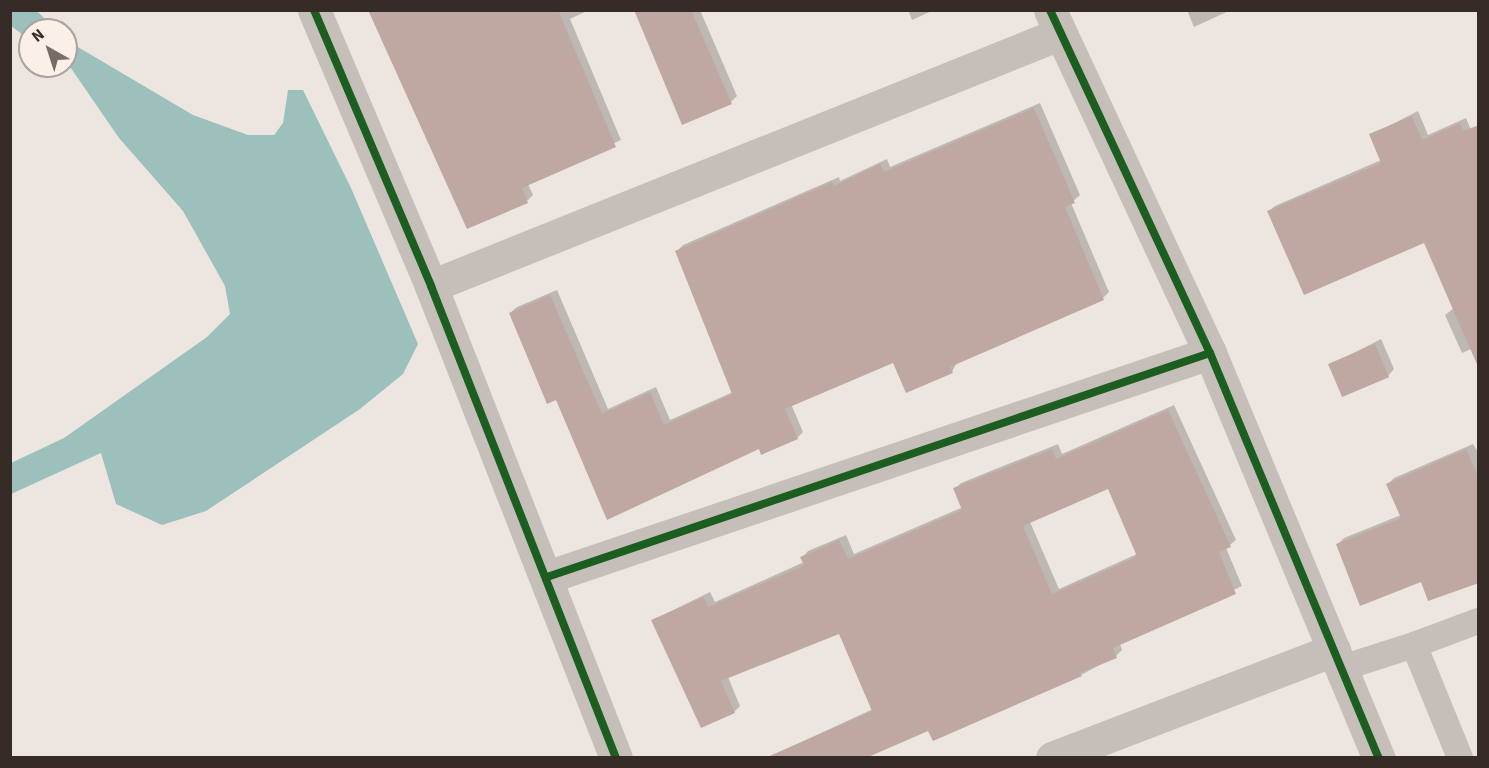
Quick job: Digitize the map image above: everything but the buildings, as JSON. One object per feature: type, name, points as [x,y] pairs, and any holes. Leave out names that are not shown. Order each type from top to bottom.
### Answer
[{"type":"street","points":[[314,10],[431,286],[547,577],[616,758]]},
{"type":"street","points":[[431,286],[1054,22],[1210,353],[1379,758]]},
{"type":"street","points":[[547,577],[1210,353]]},
{"type":"street","points":[[1052,758],[1338,659]]},
{"type":"lane","points":[[1338,659],[1414,645],[1479,621]]},
{"type":"lane","points":[[1414,645],[1460,758]]},
{"type":"water","points":[[10,11],[37,11],[44,18],[18,18],[18,31],[11,26]]},
{"type":"water","points":[[78,47],[193,115],[248,135],[274,135],[283,123],[288,90],[303,90],[351,188],[418,344],[403,374],[360,409],[206,511],[162,525],[116,504],[101,453],[11,494],[11,463],[64,438],[207,337],[230,314],[225,286],[183,211],[119,138],[78,78]]},
{"type":"cycle path","points":[[314,10],[431,286],[616,758]]},
{"type":"cycle path","points":[[1050,10],[1210,353],[1379,758]]},
{"type":"cycle path","points":[[547,577],[1210,353]]}]
